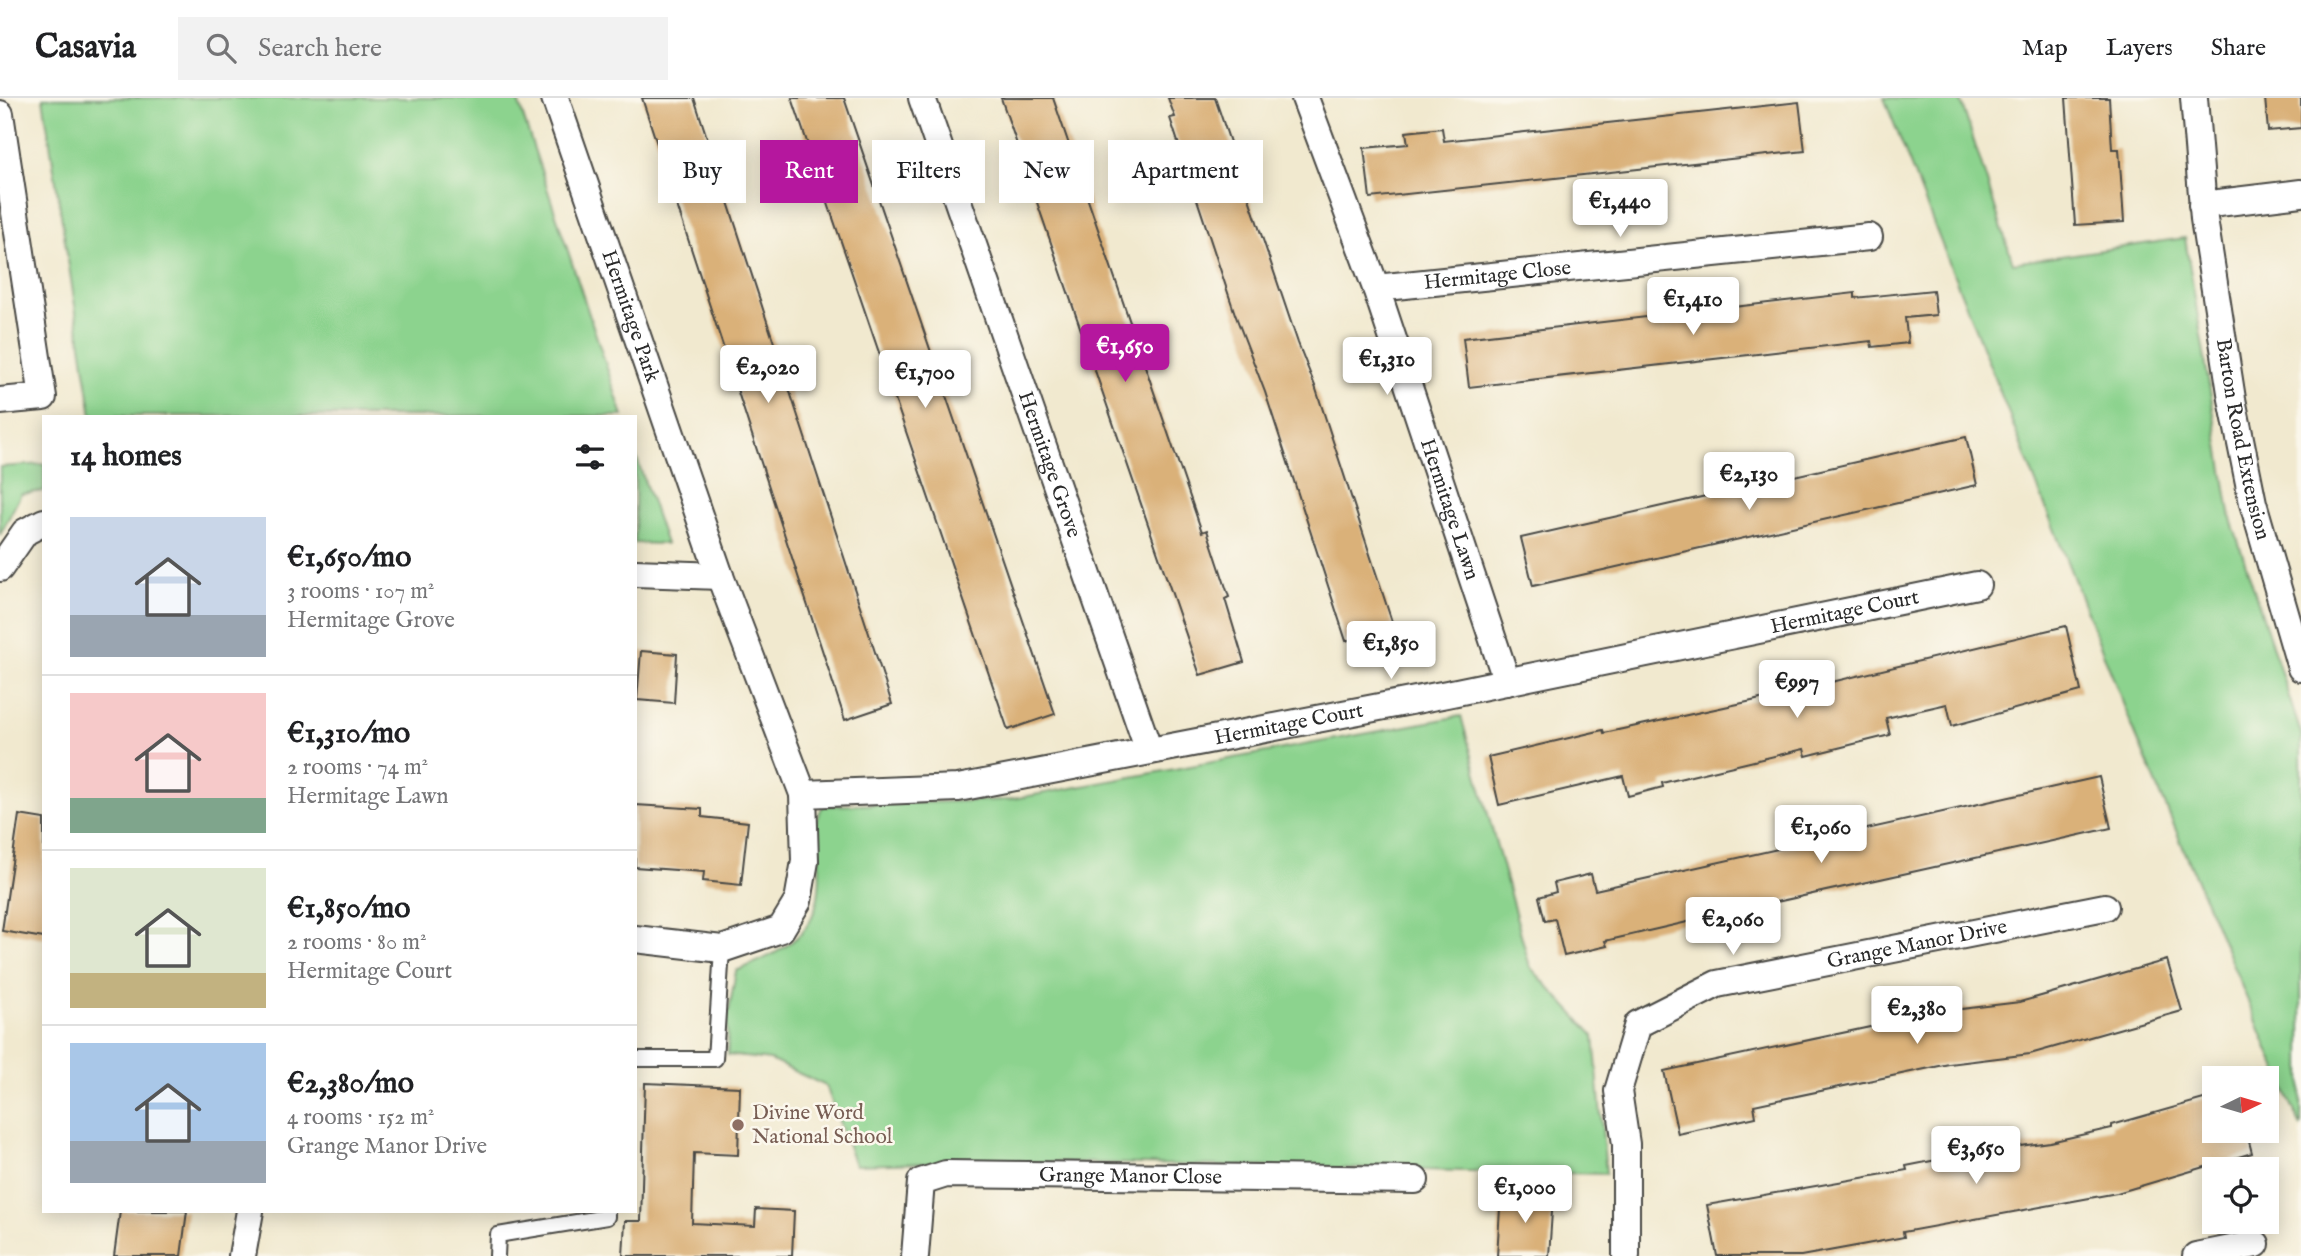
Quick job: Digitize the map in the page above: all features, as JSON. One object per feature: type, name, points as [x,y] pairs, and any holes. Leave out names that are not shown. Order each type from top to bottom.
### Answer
[{"type":"street","name":"Hermitage Park","points":[[555,98],[720,576],[803,794],[805,861],[799,901],[781,929],[722,949]]},
{"type":"street","name":"Hermitage Grove","points":[[922,98],[1149,751]]},
{"type":"street","name":"Hermitage Lawn","points":[[1305,98],[1376,288],[1507,682]]},
{"type":"street","name":"Barton Road Extension","points":[[2193,98],[2202,205],[2221,339],[2253,503],[2301,668]]},
{"type":"street","points":[[0,114],[44,397],[0,401]]},
{"type":"street","points":[[2202,205],[2301,193]]},
{"type":"street","name":"Hermitage Close","points":[[1376,288],[1869,237]]},
{"type":"street","points":[[0,568],[25,533],[42,523]]},
{"type":"street","points":[[637,573],[720,576]]},
{"type":"street","name":"Hermitage Court","points":[[803,794],[958,788],[1507,682],[1977,585]]},
{"type":"street","name":"Grange Manor Drive","points":[[1626,1256],[1626,1144],[1618,1091],[1638,1024],[1717,984],[2105,907]]},
{"type":"street","points":[[637,939],[722,949]]},
{"type":"street","name":"Grange Manor Close","points":[[915,1256],[921,1182],[946,1174],[1415,1180]]},
{"type":"street","points":[[242,1256],[250,1213]]},
{"type":"street","points":[[2196,1256],[2256,1244]]},
{"type":"lane","points":[[637,1059],[715,1059],[722,949]]},
{"type":"lane","points":[[497,1256],[498,1235],[607,1217],[607,1213]]},
{"type":"green space","points":[[43,98],[517,98],[623,415],[92,415]]},
{"type":"green space","points":[[1884,98],[1960,98],[2013,263],[2185,238],[2231,519],[2301,734],[2301,1127],[2279,1075],[2279,1066],[2275,1066],[2132,726]]},
{"type":"green space","points":[[637,459],[666,544],[637,543]]},
{"type":"green space","points":[[42,464],[42,491],[21,494],[0,535],[0,467]]},
{"type":"green space","points":[[1461,716],[1530,967],[1594,1036],[1606,1174],[1002,1161],[855,1165],[826,1086],[770,1060],[728,1055],[727,1022],[736,971],[790,943],[802,932],[811,918],[820,882],[816,825],[823,806],[1007,800]]},
{"type":"building","points":[[642,98],[694,98],[708,140],[658,140],[658,147]]},
{"type":"building","points":[[792,98],[844,98],[872,180],[872,203],[880,203],[1055,714],[1008,730],[828,203],[858,203],[858,140],[806,140]]},
{"type":"building","points":[[1001,98],[1053,98],[1067,140],[1015,140]]},
{"type":"building","points":[[1168,98],[1215,98],[1229,140],[1177,140],[1170,118],[1175,117]]},
{"type":"building","points":[[2066,98],[2109,98],[2112,149],[2119,149],[2124,222],[2075,225]]},
{"type":"building","points":[[2265,98],[2301,98],[2301,128],[2268,131]]},
{"type":"building","points":[[1799,102],[1805,151],[1370,198],[1364,148],[1408,144],[1406,132],[1442,128],[1444,141]]},
{"type":"building","points":[[676,203],[728,203],[892,704],[845,720]]},
{"type":"building","points":[[1037,203],[1089,203],[1202,532],[1207,530],[1229,597],[1225,599],[1244,662],[1200,675]]},
{"type":"building","points":[[1198,203],[1251,203],[1315,386],[1393,625],[1346,641],[1265,392],[1235,314]]},
{"type":"building","points":[[1933,290],[1936,315],[1905,318],[1908,343],[1872,347],[1871,341],[1469,387],[1463,338],[1855,293],[1855,298]]},
{"type":"building","points":[[1966,437],[1977,485],[1533,586],[1521,538]]},
{"type":"building","points":[[2066,626],[2081,691],[1952,726],[1947,704],[1886,718],[1890,735],[1806,756],[1804,749],[1662,783],[1663,787],[1628,796],[1623,776],[1499,805],[1488,757],[1603,730],[1604,733],[1752,701]]},
{"type":"building","points":[[641,651],[677,654],[674,703],[637,700]]},
{"type":"building","points":[[2099,777],[2111,828],[1605,941],[1607,946],[1564,956],[1555,919],[1545,921],[1539,897],[1556,892],[1554,883],[1591,874],[1595,890]]},
{"type":"building","points":[[637,805],[702,809],[702,817],[748,822],[741,885],[703,881],[704,872],[637,867]]},
{"type":"building","points":[[19,815],[42,819],[42,938],[2,931]]},
{"type":"building","points":[[2167,960],[2182,1011],[2030,1054],[1949,1064],[1754,1105],[1756,1117],[1678,1134],[1664,1071],[1945,1011],[2020,1002]]},
{"type":"building","points":[[645,1083],[740,1087],[738,1155],[694,1153],[692,1223],[755,1226],[756,1209],[794,1211],[792,1256],[623,1256],[625,1221],[641,1221]]},
{"type":"building","points":[[2202,1099],[2202,1143],[2249,1143],[2252,1153],[2238,1157],[2202,1157],[2202,1168],[2117,1193],[1903,1232],[1904,1237],[1801,1256],[1717,1256],[1707,1205],[1907,1170],[1906,1166],[1977,1152],[2050,1142],[2112,1128],[2112,1125]]},
{"type":"building","points":[[1501,1193],[1553,1197],[1549,1256],[1497,1256]]},
{"type":"building","points":[[120,1213],[187,1213],[181,1256],[114,1256]]},
{"type":"place","name":"Divine Word National School","points":[[738,1125]]}]
